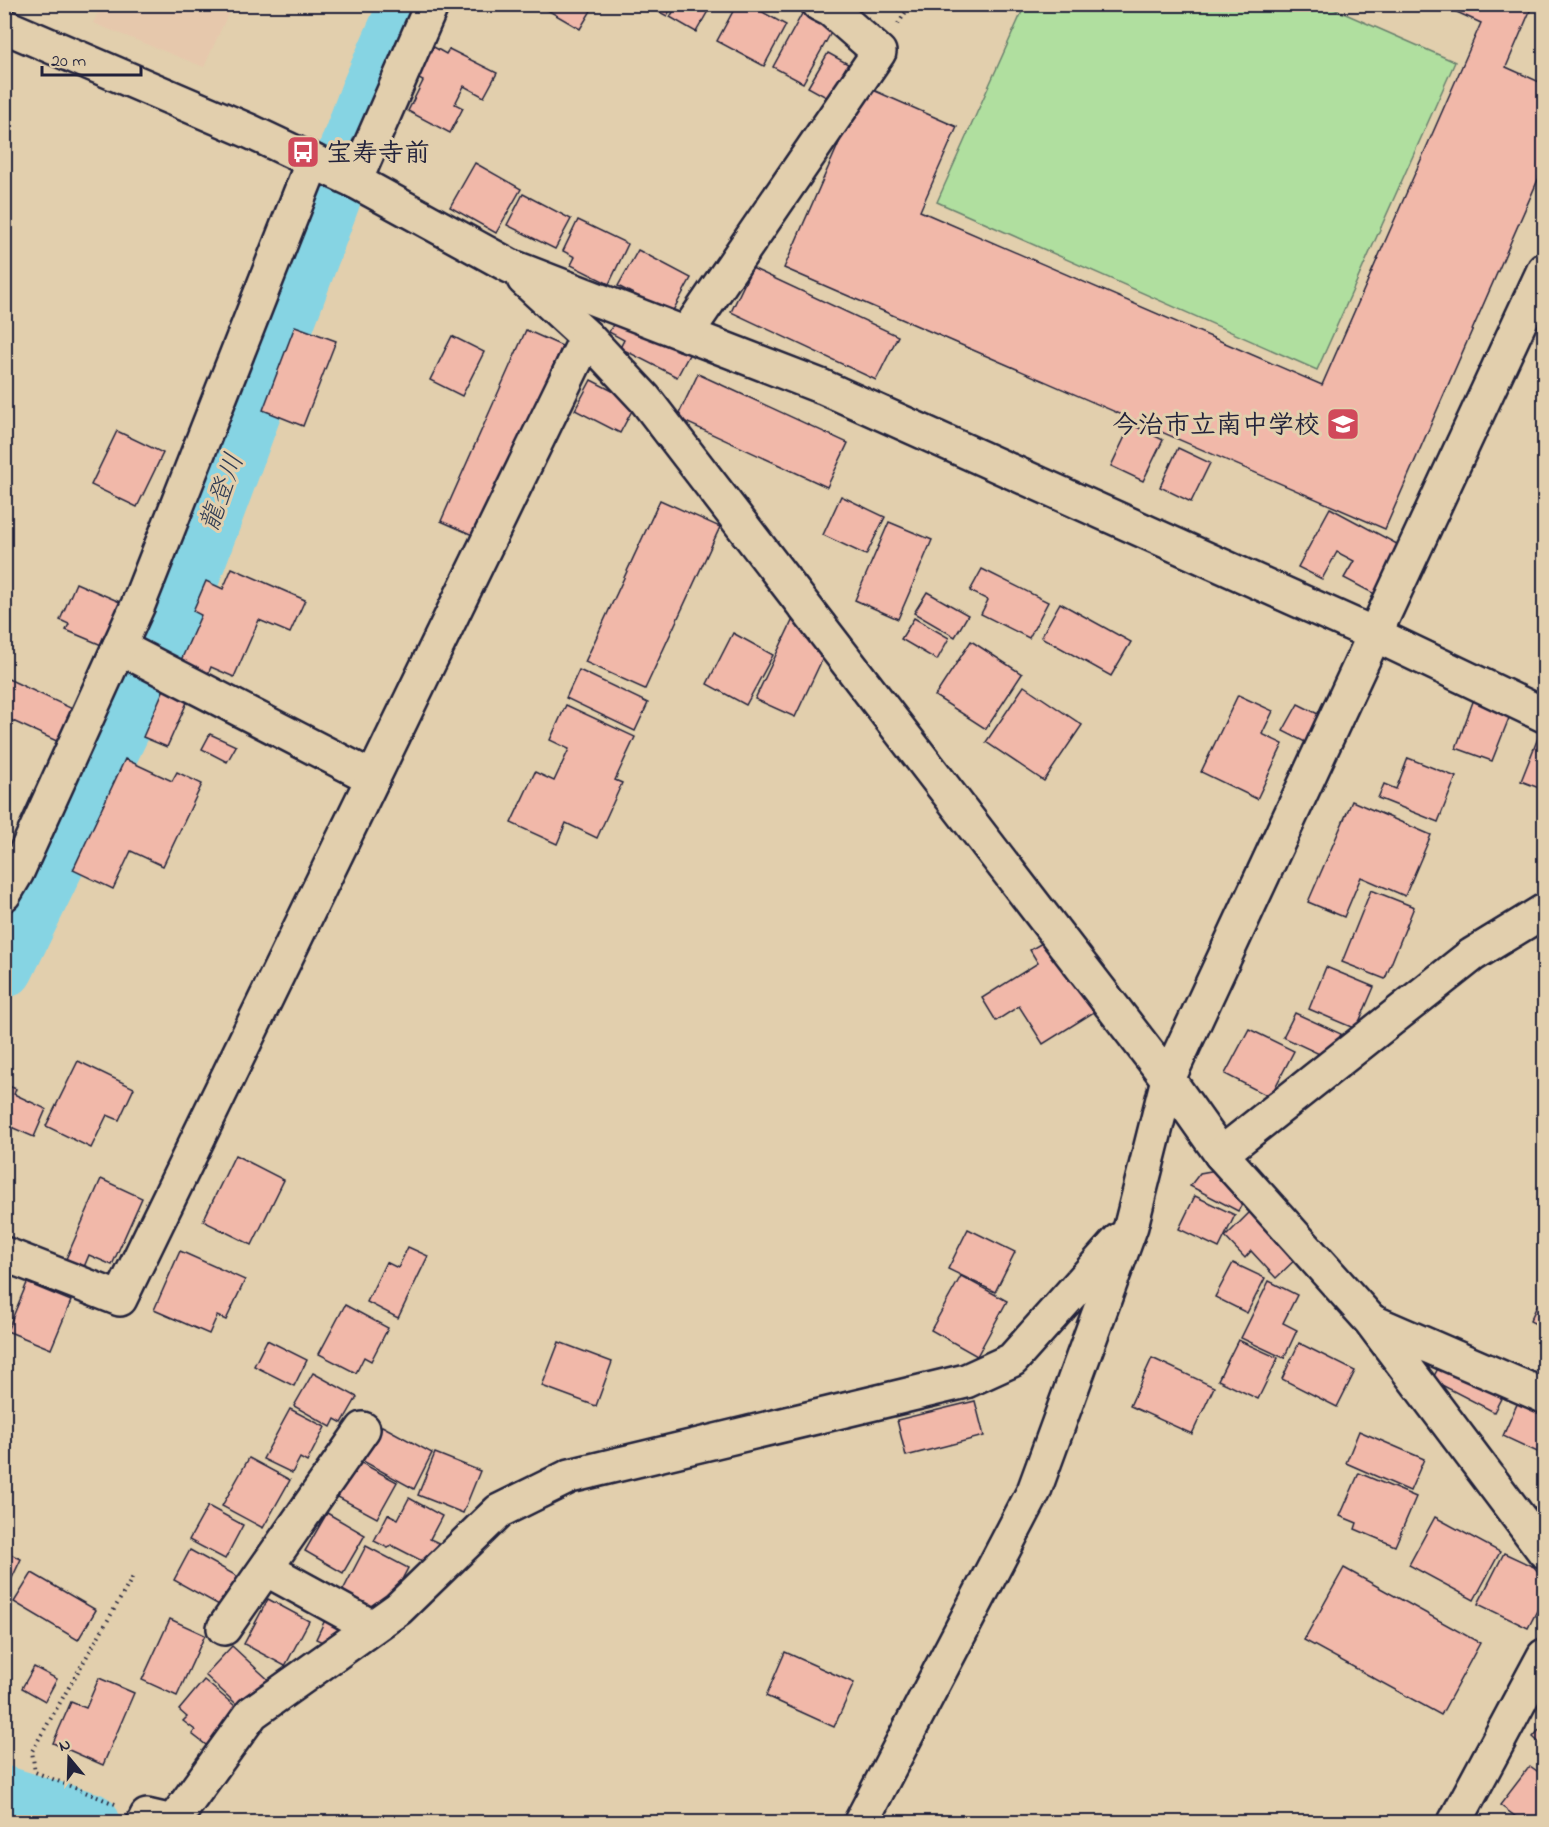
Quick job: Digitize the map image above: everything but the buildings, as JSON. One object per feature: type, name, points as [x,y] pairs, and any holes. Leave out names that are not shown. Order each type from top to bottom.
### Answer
[{"type":"street","points":[[355,181],[432,4]]},
{"type":"street","points":[[686,334],[879,52],[831,10],[819,4]]},
{"type":"street","points":[[4,26],[249,131],[313,161],[355,181],[510,266],[823,387],[1376,635],[1545,715]]},
{"type":"street","points":[[4,894],[17,872],[138,605],[313,161]]},
{"type":"street","points":[[510,266],[587,337],[645,399],[1168,1079],[1221,1154],[1371,1321],[1545,1551]]},
{"type":"street","points":[[861,1822],[1034,1491],[1131,1226],[1168,1079],[1545,270]]},
{"type":"street","points":[[4,1254],[120,1299],[587,337]]},
{"type":"street","points":[[119,647],[373,778]]},
{"type":"street","points":[[1221,1154],[1472,955],[1545,911]]},
{"type":"street","points":[[146,1819],[173,1822],[252,1713],[398,1609],[499,1511],[570,1476],[966,1381],[1012,1360],[1131,1226]]},
{"type":"street","points":[[1371,1321],[1545,1396]]},
{"type":"street","points":[[224,1628],[363,1429]]},
{"type":"street","points":[[266,1569],[372,1627]]},
{"type":"street","points":[[1455,1822],[1545,1656]]},
{"type":"path","points":[[134,1575],[32,1751],[35,1772],[146,1819]]},
{"type":"shaded area","points":[[102,4],[232,5],[204,67],[93,23]]},
{"type":"green space","points":[[1025,5],[1325,5],[1455,62],[1317,370],[937,202]]},
{"type":"waterway","name":"龍登川","points":[[4,968],[177,611],[370,93],[409,4]]},
{"type":"waterway","name":"龍登川","points":[[4,1796],[90,1822]]},
{"type":"place","name":"宝寿寺前","points":[[303,152]]},
{"type":"place","name":"今治市立南中学校","points":[[1343,424]]}]
